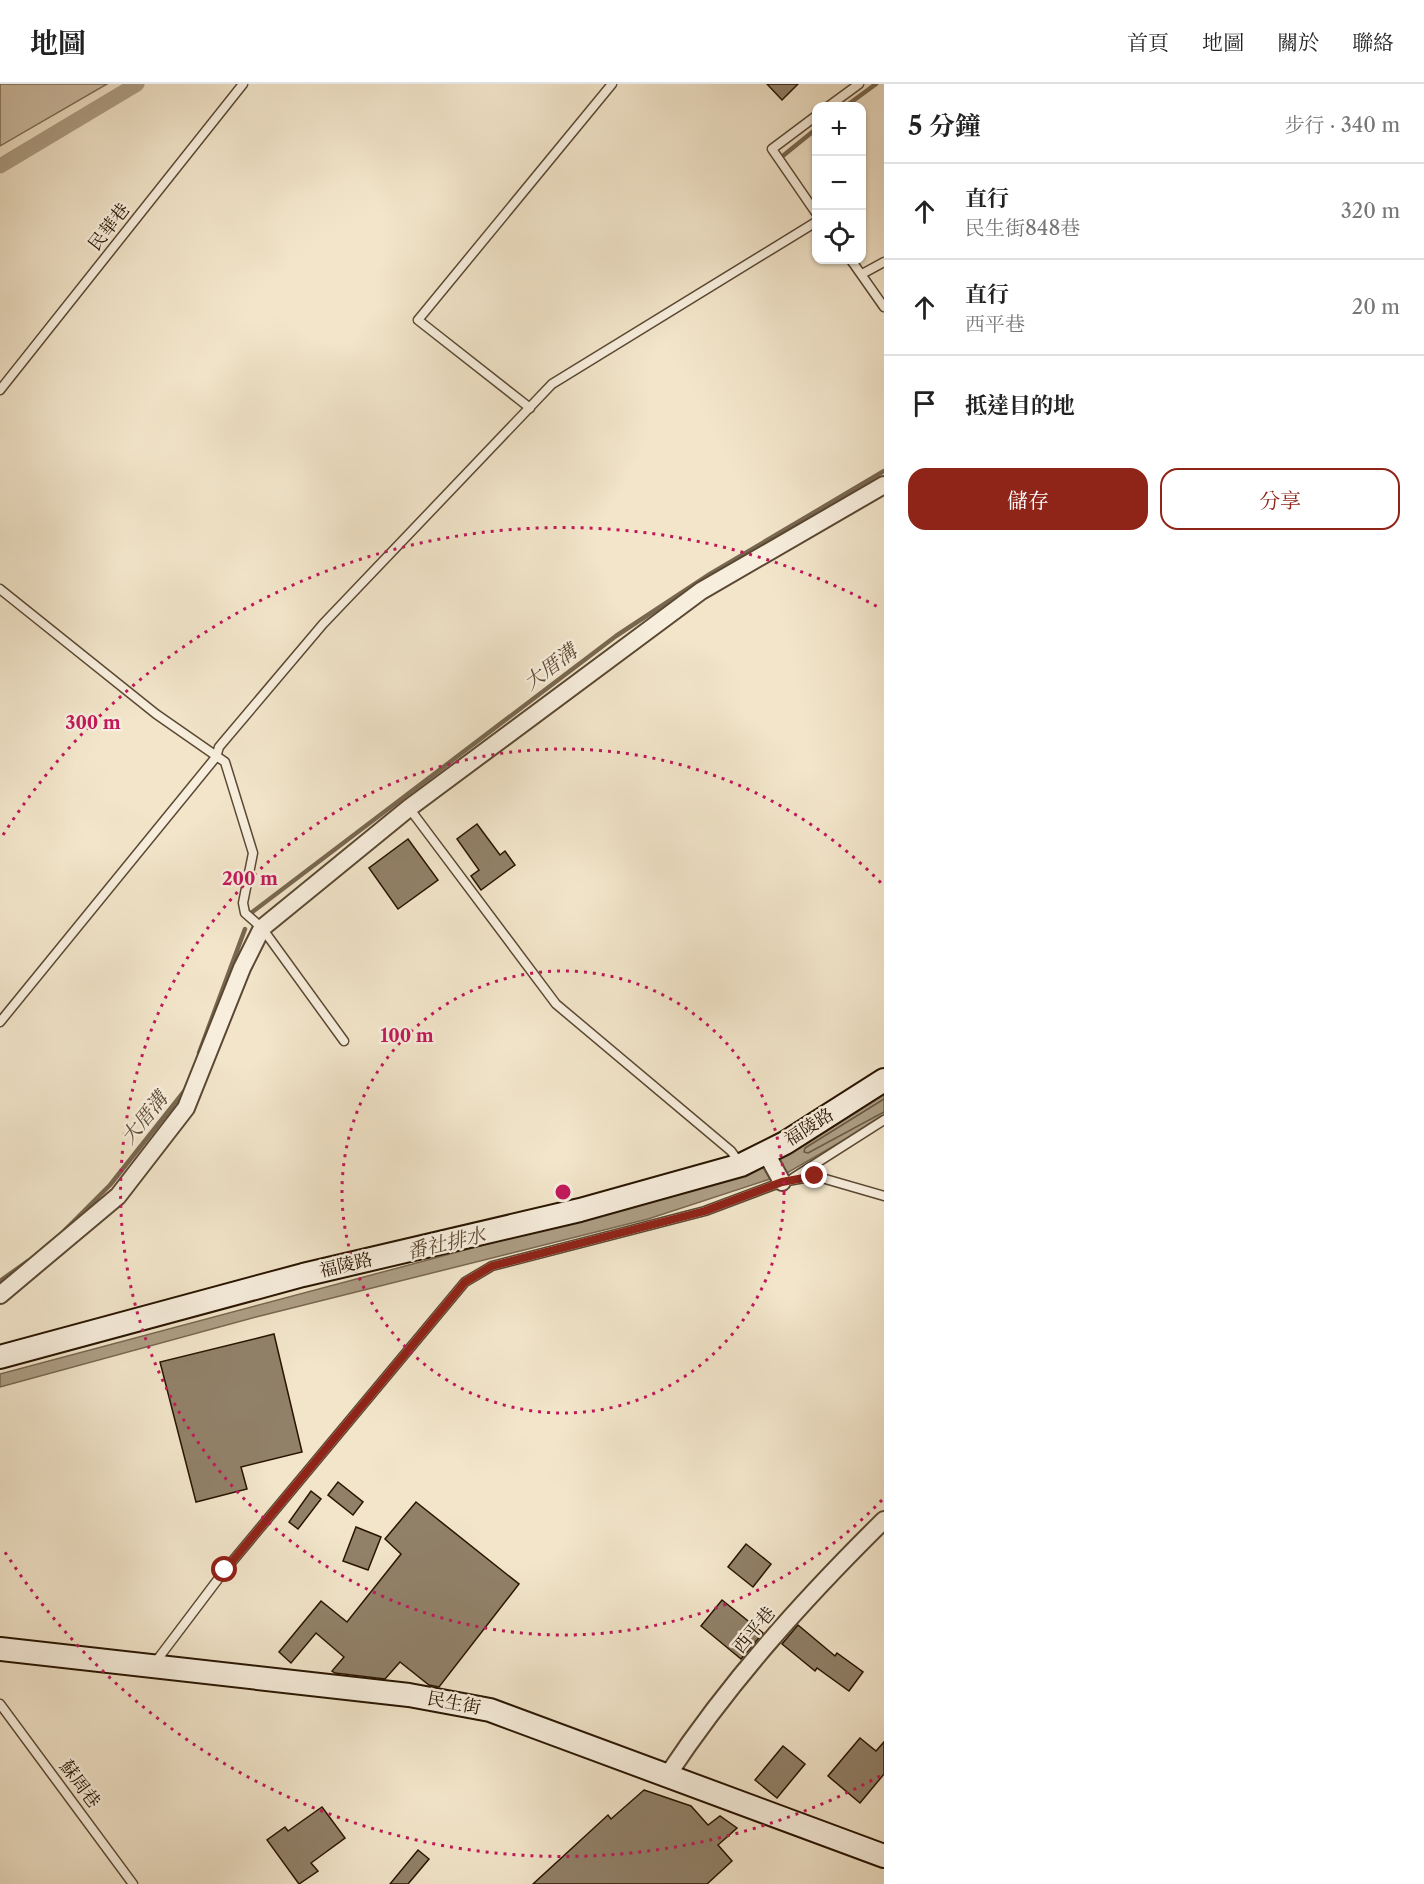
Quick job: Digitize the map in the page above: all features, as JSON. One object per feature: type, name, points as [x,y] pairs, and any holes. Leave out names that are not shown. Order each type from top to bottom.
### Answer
[{"type":"street","points":[[0,1295],[118,1196],[186,1108],[243,968],[262,928],[410,808],[701,591],[884,485]]},
{"type":"street","name":"福陵路","points":[[0,1357],[303,1275],[580,1210],[741,1165],[766,1153],[884,1080]]},
{"type":"street","points":[[766,1153],[785,1181]]},
{"type":"street","name":"西平巷","points":[[667,1776],[702,1723],[795,1611],[884,1521]]},
{"type":"street","name":"民生街","points":[[0,1648],[409,1695],[490,1710],[884,1856]]},
{"type":"lane","name":"民華巷","points":[[0,390],[243,84]]},
{"type":"lane","points":[[530,408],[418,320],[612,84]]},
{"type":"lane","points":[[834,102],[859,84]]},
{"type":"lane","points":[[812,119],[772,149],[814,210]]},
{"type":"lane","points":[[0,1022],[216,757],[219,747],[323,624],[552,384],[812,224]]},
{"type":"lane","points":[[862,274],[884,262]]},
{"type":"lane","points":[[854,264],[884,307]]},
{"type":"lane","points":[[0,589],[156,714],[225,762],[253,853],[243,903],[245,913],[262,928],[344,1041]]},
{"type":"lane","points":[[410,808],[556,1004],[731,1151],[741,1165]]},
{"type":"lane","points":[[152,1667],[225,1570],[465,1282],[492,1266],[705,1211],[785,1181],[884,1120]]},
{"type":"lane","points":[[785,1181],[815,1176],[884,1196]]},
{"type":"lane","name":"蘇周巷","points":[[0,1704],[133,1884]]},
{"type":"shaded area","points":[[0,84],[107,84],[0,146]]},
{"type":"water","points":[[884,1092],[884,1117],[787,1173],[779,1158]]},
{"type":"water","points":[[763,1167],[770,1179],[648,1219],[256,1317],[0,1387],[0,1374],[649,1201]]},
{"type":"building","points":[[767,84],[798,84],[782,100]]},
{"type":"building","points":[[477,824],[500,855],[505,851],[515,865],[481,890],[471,876],[479,870],[457,839]]},
{"type":"building","points":[[408,839],[438,880],[398,909],[369,868]]},
{"type":"building","points":[[274,1334],[302,1452],[241,1467],[247,1489],[196,1502],[160,1362]]},
{"type":"building","points":[[338,1482],[363,1502],[353,1515],[328,1495]]},
{"type":"building","points":[[311,1491],[321,1499],[298,1529],[289,1522]]},
{"type":"building","points":[[416,1502],[519,1584],[439,1687],[429,1685],[400,1662],[385,1679],[335,1673],[332,1671],[344,1657],[316,1633],[291,1663],[279,1652],[321,1601],[347,1622],[401,1554],[385,1539]]},
{"type":"building","points":[[356,1527],[381,1537],[368,1570],[343,1561]]},
{"type":"building","points":[[746,1544],[771,1564],[753,1587],[728,1567]]},
{"type":"building","points":[[722,1600],[763,1633],[741,1659],[701,1626]]},
{"type":"building","points":[[798,1625],[835,1656],[837,1653],[863,1672],[849,1691],[817,1668],[815,1671],[782,1644]]},
{"type":"building","points":[[860,1738],[876,1751],[884,1742],[884,1774],[860,1803],[828,1776]]},
{"type":"building","points":[[783,1746],[805,1764],[777,1798],[755,1780]]},
{"type":"building","points":[[644,1790],[691,1806],[708,1825],[720,1816],[737,1828],[718,1845],[732,1861],[707,1884],[533,1884],[608,1815],[611,1819]]},
{"type":"building","points":[[322,1807],[345,1838],[311,1863],[318,1871],[299,1884],[267,1840],[285,1827],[288,1831]]},
{"type":"building","points":[[418,1850],[429,1859],[408,1884],[390,1884]]},
{"type":"waterway","points":[[0,166],[137,84]]},
{"type":"waterway","points":[[851,102],[876,84]]},
{"type":"waterway","points":[[779,159],[812,132]]},
{"type":"waterway","name":"大厝溝","points":[[251,913],[616,636],[710,574],[884,471]]},
{"type":"waterway","name":"大厝溝","points":[[199,1053],[245,929]]},
{"type":"waterway","name":"大厝溝","points":[[65,1230],[110,1185],[186,1089]]},
{"type":"waterway","name":"大厝溝","points":[[0,1281],[28,1261]]},
{"type":"route","points":[[225,1570],[465,1282],[492,1266],[705,1211],[782,1182],[815,1176]]},
{"type":"water label","name":"番社排水","points":[[446,1243]]}]
